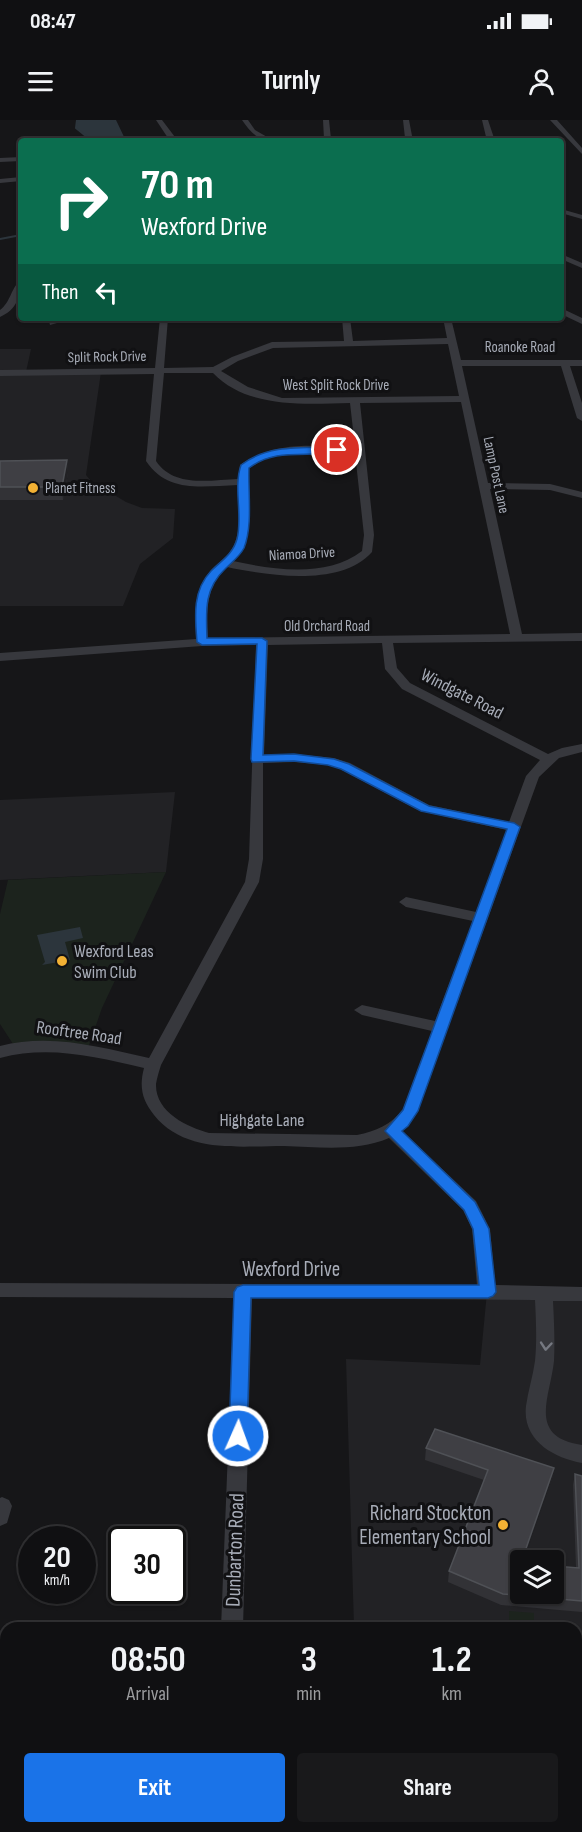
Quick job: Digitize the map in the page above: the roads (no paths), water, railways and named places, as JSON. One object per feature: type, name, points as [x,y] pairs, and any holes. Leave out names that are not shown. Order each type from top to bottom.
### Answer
[{"type":"street","points":[[159,120],[172,138]]},
{"type":"street","points":[[245,120],[253,131],[265,138]]},
{"type":"street","points":[[326,120],[328,138]]},
{"type":"street","points":[[406,120],[409,138]]},
{"type":"street","points":[[484,120],[490,138]]},
{"type":"street","points":[[553,120],[578,143],[582,152]]},
{"type":"street","points":[[0,160],[18,159]]},
{"type":"street","points":[[0,181],[18,179]]},
{"type":"street","points":[[564,212],[581,216]]},
{"type":"street","points":[[564,257],[582,266]]},
{"type":"street","points":[[3,313],[14,300],[18,291]]},
{"type":"street","points":[[564,312],[582,321]]},
{"type":"street","points":[[164,321],[151,461],[154,469],[173,480],[186,482],[242,482]]},
{"type":"street","points":[[346,321],[349,342]]},
{"type":"street","name":"Lamp Post Lane","points":[[448,321],[517,638]]},
{"type":"street","points":[[215,370],[235,359],[272,345],[453,341]]},
{"type":"street","name":"Roanoke Road","points":[[457,363],[582,363]]},
{"type":"street","points":[[564,363],[582,418]]},
{"type":"street","name":"Split Rock Drive","points":[[0,373],[215,370]]},
{"type":"street","name":"West Split Rock Drive","points":[[215,370],[222,377],[245,389],[270,398],[292,402],[465,399]]},
{"type":"street","name":"Niamoa Drive","points":[[225,563],[267,571],[314,571],[340,568],[362,559],[368,552],[355,401]]},
{"type":"street","points":[[202,642],[200,610],[202,594],[213,575],[237,551],[242,538],[244,467],[257,457],[291,450],[360,450]]},
{"type":"street","points":[[483,486],[550,487],[582,495]]},
{"type":"street","name":"Old Orchard Road","points":[[0,657],[202,642],[582,637]]},
{"type":"street","name":"Windgate Road","points":[[387,640],[391,669],[406,686],[547,759]]},
{"type":"street","name":"Highgate Lane","points":[[262,641],[256,759],[256,859],[252,882],[153,1065],[148,1085],[154,1104],[166,1119],[184,1132],[209,1140],[357,1141],[392,1131]]},
{"type":"street","points":[[488,1292],[481,1229],[470,1206],[392,1131],[403,1122],[410,1111],[533,776],[547,759],[563,751],[582,748]]},
{"type":"street","points":[[256,759],[304,758],[329,761],[345,766],[425,808],[514,827]]},
{"type":"street","points":[[406,902],[481,918]]},
{"type":"street","points":[[362,1010],[441,1028]]},
{"type":"street","name":"Rooftree Road","points":[[0,1052],[32,1045],[60,1047],[153,1065]]},
{"type":"street","name":"Wexford Drive","points":[[0,1290],[582,1294]]},
{"type":"street","name":"Dunbarton Road","points":[[232,1622],[243,1292]]},
{"type":"street","points":[[543,1292],[547,1335],[536,1420],[542,1435],[559,1447],[582,1454]]},
{"type":"waterway","points":[[77,120],[76,128],[88,138]]},
{"type":"waterway","points":[[0,239],[18,236]]},
{"type":"place","name":"Planet Fitness","points":[[33,488]]},
{"type":"place","name":"Wexford Leas Swim Club","points":[[62,961]]},
{"type":"place","name":"Richard Stockton Elementary School","points":[[503,1525]]}]
